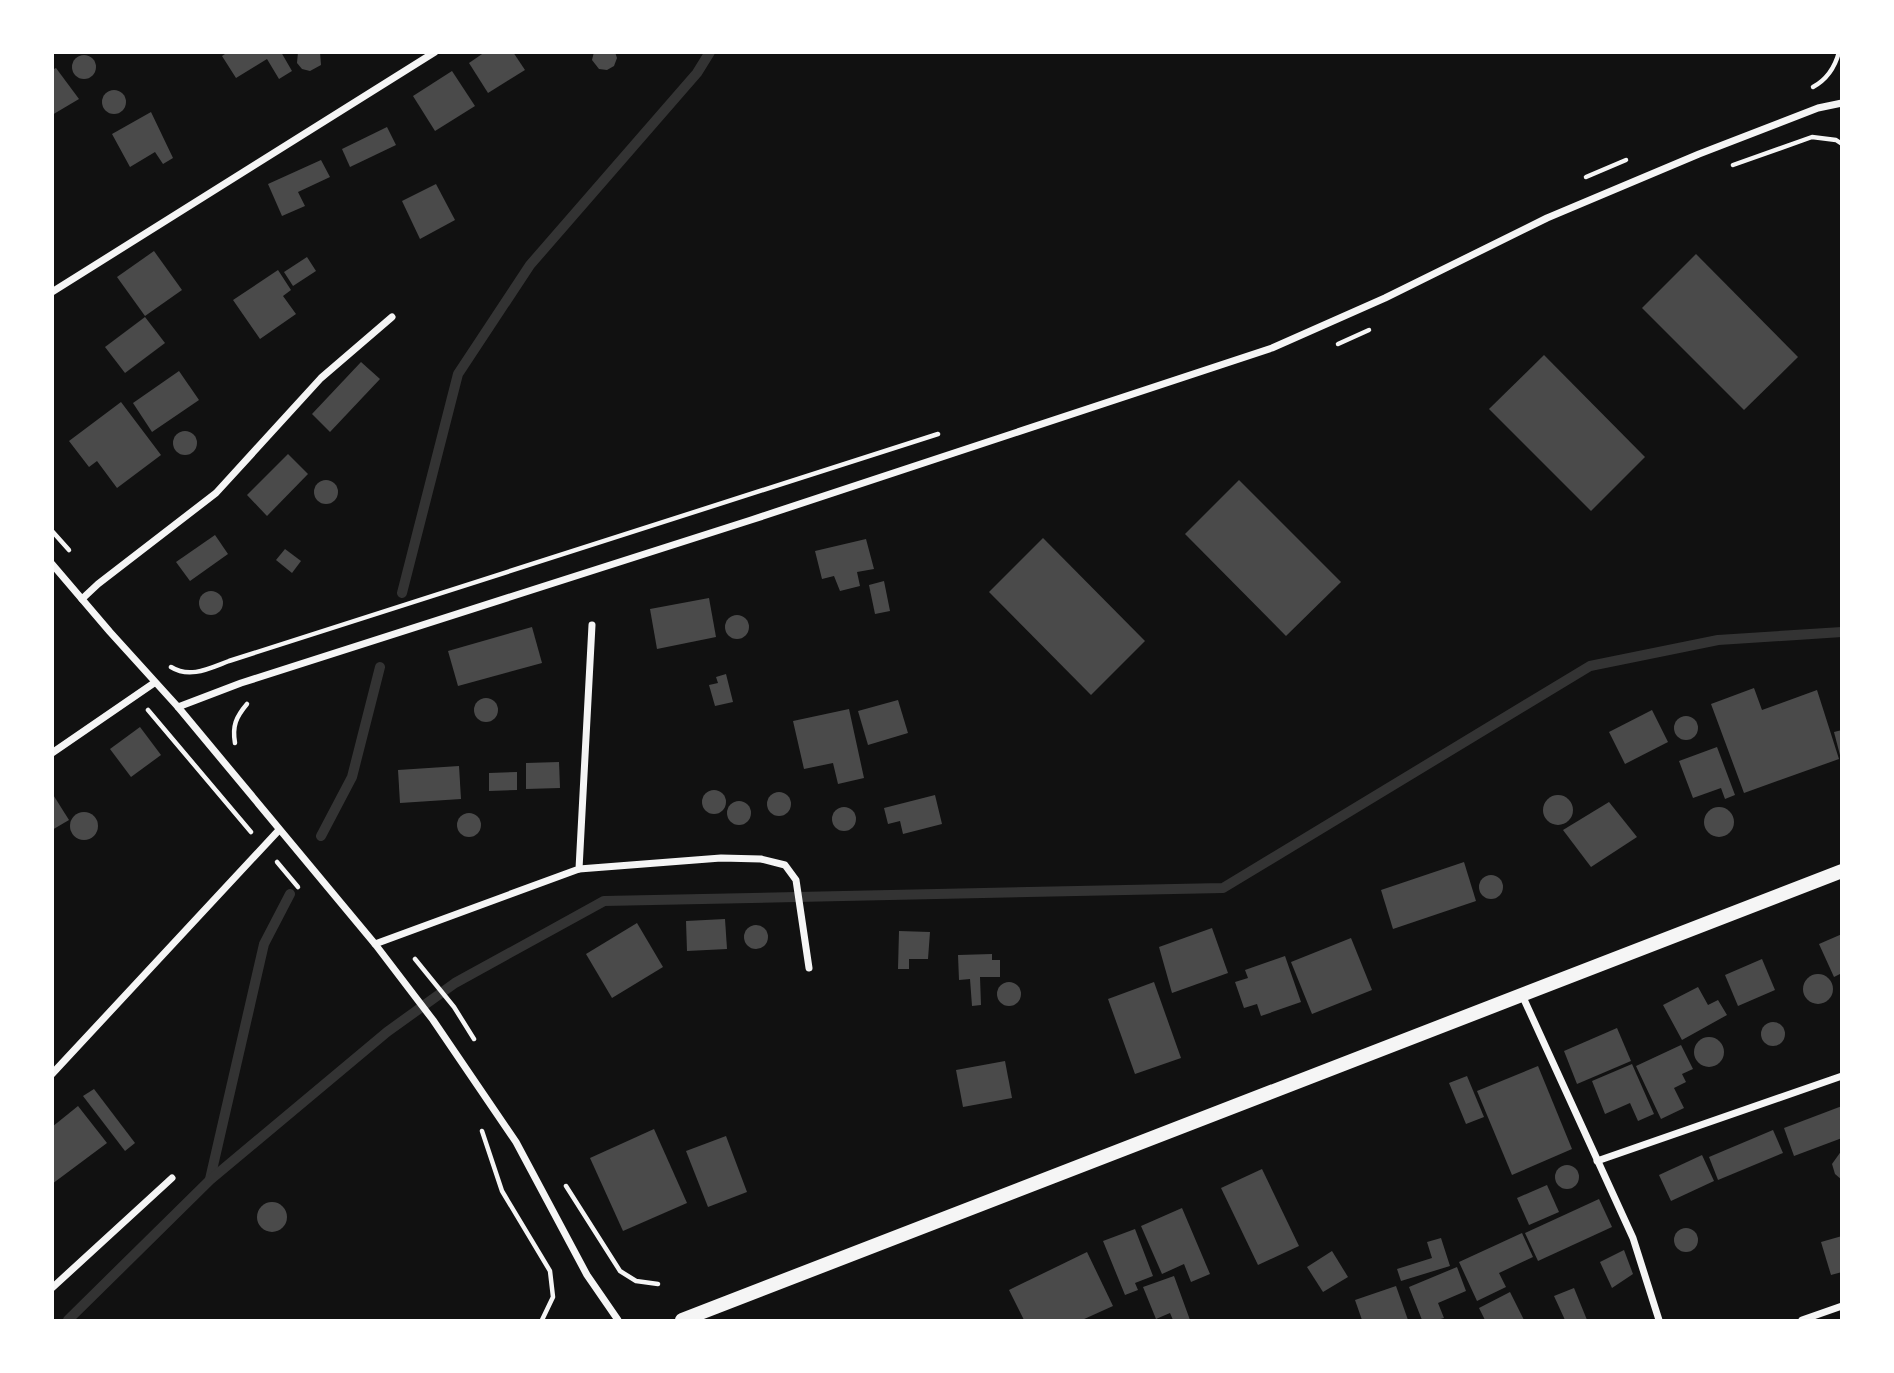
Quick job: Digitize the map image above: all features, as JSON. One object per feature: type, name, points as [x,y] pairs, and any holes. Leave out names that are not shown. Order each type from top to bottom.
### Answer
[{"type":"main road","points":[[682,1321],[1842,871]]},
{"type":"street","points":[[52,292],[435,52]]},
{"type":"street","points":[[178,707],[241,683],[764,516],[1272,348],[1385,298],[1547,218],[1723,145],[1818,108],[1842,103]]},
{"type":"street","points":[[82,599],[216,493],[321,378],[392,317]]},
{"type":"street","points":[[52,564],[178,707],[375,944],[433,1020],[516,1142],[587,1275],[618,1321]]},
{"type":"street","points":[[579,869],[592,625]]},
{"type":"street","points":[[52,753],[155,683]]},
{"type":"street","points":[[52,1074],[279,830]]},
{"type":"street","points":[[375,944],[579,869],[720,858],[761,859],[785,865],[796,880],[809,968]]},
{"type":"street","points":[[1522,995],[1633,1238],[1659,1321]]},
{"type":"street","points":[[1597,1161],[1842,1076]]},
{"type":"street","points":[[52,1288],[172,1178]]},
{"type":"street","points":[[1802,1321],[1842,1306]]},
{"type":"path","points":[[1806,91],[1822,82],[1837,61],[1839,52]]},
{"type":"path","points":[[1726,168],[1812,136],[1836,140],[1842,144]]},
{"type":"path","points":[[1576,182],[1638,155]]},
{"type":"path","points":[[1328,348],[1374,327]]},
{"type":"path","points":[[163,662],[178,672],[197,673],[943,433]]},
{"type":"path","points":[[52,531],[71,552]]},
{"type":"path","points":[[136,695],[306,897]]},
{"type":"path","points":[[238,749],[234,742],[233,729],[237,716],[249,701]]},
{"type":"path","points":[[393,937],[454,1007]]},
{"type":"path","points":[[478,1120],[502,1191],[550,1271],[553,1297],[542,1321]]},
{"type":"building","points":[[228,52],[281,52],[292,71],[279,79],[267,59],[236,78],[222,56]]},
{"type":"building","points":[[298,52],[320,52],[321,65],[310,71],[302,69],[297,63]]},
{"type":"building","points":[[485,52],[513,52],[525,70],[488,93],[469,63]]},
{"type":"building","points":[[594,52],[615,52],[617,58],[614,66],[607,70],[599,69],[592,60]]},
{"type":"building","points":[[84,55],[95,62],[96,67],[89,78],[84,79],[73,72],[72,67],[79,56]]},
{"type":"building","points":[[56,68],[79,99],[52,115],[52,70]]},
{"type":"building","points":[[452,71],[475,106],[435,131],[413,96]]},
{"type":"building","points":[[114,90],[125,97],[126,102],[119,113],[114,114],[103,107],[102,102],[109,91]]},
{"type":"building","points":[[151,112],[173,158],[163,164],[155,152],[130,167],[112,134]]},
{"type":"building","points":[[387,127],[396,145],[350,167],[342,149]]},
{"type":"building","points":[[321,160],[330,177],[298,192],[305,206],[282,216],[268,184]]},
{"type":"building","points":[[436,184],[455,220],[420,239],[402,201]]},
{"type":"building","points":[[154,251],[182,290],[145,316],[117,277]]},
{"type":"building","points":[[1696,254],[1798,357],[1744,410],[1642,308]]},
{"type":"building","points":[[307,257],[316,271],[293,286],[284,272]]},
{"type":"building","points":[[278,270],[291,290],[283,296],[296,314],[260,339],[233,300]]},
{"type":"building","points":[[145,317],[165,343],[125,373],[105,347]]},
{"type":"building","points":[[1544,355],[1645,457],[1591,511],[1489,409]]},
{"type":"building","points":[[361,362],[380,379],[330,432],[312,414]]},
{"type":"building","points":[[179,371],[199,400],[152,432],[133,403]]},
{"type":"building","points":[[121,402],[161,455],[117,488],[97,461],[89,467],[69,441]]},
{"type":"building","points":[[185,431],[196,438],[197,443],[190,454],[185,455],[174,448],[173,443],[180,432]]},
{"type":"building","points":[[288,454],[308,474],[267,516],[247,495]]},
{"type":"building","points":[[321,480],[331,480],[338,487],[338,497],[331,504],[321,504],[314,497],[314,487]]},
{"type":"building","points":[[1239,480],[1341,582],[1286,636],[1185,534]]},
{"type":"building","points":[[215,535],[228,554],[190,581],[176,562]]},
{"type":"building","points":[[1043,538],[1145,641],[1091,695],[989,592]]},
{"type":"building","points":[[866,539],[874,569],[857,572],[860,586],[840,591],[834,576],[822,579],[815,551]]},
{"type":"building","points":[[285,549],[301,561],[292,573],[276,560]]},
{"type":"building","points":[[884,581],[890,611],[875,614],[869,585]]},
{"type":"building","points":[[211,591],[222,598],[223,603],[216,614],[211,615],[200,608],[199,603],[206,592]]},
{"type":"building","points":[[709,598],[716,637],[657,649],[650,609]]},
{"type":"building","points":[[737,615],[748,622],[749,627],[742,638],[737,639],[726,632],[725,627],[732,616]]},
{"type":"building","points":[[532,627],[542,663],[458,686],[448,651]]},
{"type":"building","points":[[726,674],[733,702],[715,706],[709,685],[718,683],[716,677]]},
{"type":"building","points":[[1754,688],[1762,710],[1817,690],[1839,759],[1744,793],[1711,704]]},
{"type":"building","points":[[486,698],[497,705],[498,710],[491,721],[486,722],[475,715],[474,710],[481,699]]},
{"type":"building","points":[[898,700],[908,733],[868,745],[858,711]]},
{"type":"building","points":[[849,709],[864,778],[838,784],[833,763],[804,769],[793,721]]},
{"type":"building","points":[[1652,710],[1668,742],[1625,764],[1609,732]]},
{"type":"building","points":[[1686,716],[1695,719],[1698,728],[1695,737],[1686,740],[1677,737],[1674,728],[1677,719]]},
{"type":"building","points":[[140,727],[161,755],[131,777],[110,749]]},
{"type":"building","points":[[1842,730],[1842,759],[1841,759],[1834,732]]},
{"type":"building","points":[[1717,747],[1735,795],[1725,799],[1721,788],[1693,798],[1679,761]]},
{"type":"building","points":[[559,762],[560,788],[526,789],[526,763]]},
{"type":"building","points":[[459,766],[461,799],[400,803],[398,770]]},
{"type":"building","points":[[517,772],[517,790],[489,791],[489,773]]},
{"type":"building","points":[[714,790],[725,797],[726,802],[719,813],[714,814],[703,807],[702,802],[709,791]]},
{"type":"building","points":[[779,792],[790,799],[791,804],[784,815],[779,816],[768,809],[767,804],[774,793]]},
{"type":"building","points":[[52,793],[69,820],[52,830]]},
{"type":"building","points":[[935,795],[942,824],[903,834],[900,821],[888,824],[884,808]]},
{"type":"building","points":[[1558,795],[1569,799],[1573,810],[1569,821],[1558,825],[1547,821],[1543,810],[1547,799]]},
{"type":"building","points":[[739,801],[750,808],[751,813],[744,824],[739,825],[728,818],[727,813],[734,802]]},
{"type":"building","points":[[1609,802],[1637,837],[1591,867],[1563,830]]},
{"type":"building","points":[[844,807],[855,814],[856,819],[849,830],[844,831],[833,824],[832,819],[839,808]]},
{"type":"building","points":[[1719,807],[1730,811],[1734,822],[1730,833],[1719,837],[1708,833],[1704,822],[1708,811]]},
{"type":"building","points":[[84,812],[94,816],[98,826],[94,836],[84,840],[74,836],[70,826],[74,816]]},
{"type":"building","points":[[469,813],[478,816],[481,825],[478,834],[469,837],[460,834],[457,825],[460,816]]},
{"type":"building","points":[[1464,862],[1476,901],[1393,929],[1381,890]]},
{"type":"building","points":[[1491,875],[1502,882],[1503,887],[1496,898],[1491,899],[1480,892],[1479,887],[1486,876]]},
{"type":"building","points":[[725,919],[727,949],[687,951],[686,921]]},
{"type":"building","points":[[637,923],[663,967],[612,998],[586,954]]},
{"type":"building","points":[[756,925],[767,932],[768,937],[761,948],[756,949],[745,942],[744,937],[751,926]]},
{"type":"building","points":[[1212,928],[1228,973],[1172,993],[1159,947]]},
{"type":"building","points":[[899,931],[930,932],[928,959],[909,959],[909,969],[898,969]]},
{"type":"building","points":[[1842,934],[1842,973],[1834,977],[1819,944]]},
{"type":"building","points":[[1351,938],[1372,990],[1312,1014],[1291,962]]},
{"type":"building","points":[[992,954],[992,960],[1000,960],[1000,977],[980,977],[981,1005],[972,1006],[970,979],[959,980],[958,955]]},
{"type":"building","points":[[1285,956],[1301,1002],[1261,1016],[1257,1004],[1244,1008],[1235,982],[1248,978],[1245,970]]},
{"type":"building","points":[[1762,959],[1775,990],[1738,1006],[1725,975]]},
{"type":"building","points":[[1818,974],[1829,978],[1833,989],[1829,1000],[1818,1004],[1807,1000],[1803,989],[1807,978]]},
{"type":"building","points":[[1009,982],[1020,989],[1021,994],[1014,1005],[1009,1006],[998,999],[997,994],[1004,983]]},
{"type":"building","points":[[1154,982],[1181,1058],[1135,1074],[1108,999]]},
{"type":"building","points":[[1698,987],[1708,1005],[1718,1000],[1727,1015],[1682,1040],[1663,1005]]},
{"type":"building","points":[[1773,1022],[1784,1029],[1785,1034],[1778,1045],[1773,1046],[1762,1039],[1761,1034],[1768,1023]]},
{"type":"building","points":[[1617,1028],[1631,1061],[1577,1084],[1564,1051]]},
{"type":"building","points":[[1709,1037],[1720,1041],[1724,1052],[1720,1063],[1709,1067],[1698,1063],[1694,1052],[1698,1041]]},
{"type":"building","points":[[1681,1045],[1693,1069],[1682,1074],[1686,1082],[1674,1088],[1684,1108],[1661,1119],[1636,1066]]},
{"type":"building","points":[[1005,1061],[1012,1098],[963,1107],[956,1070]]},
{"type":"building","points":[[1632,1064],[1654,1114],[1638,1121],[1630,1103],[1605,1114],[1592,1081]]},
{"type":"building","points":[[1538,1066],[1572,1149],[1512,1175],[1477,1091]]},
{"type":"building","points":[[1467,1076],[1484,1117],[1466,1124],[1449,1083]]},
{"type":"building","points":[[94,1089],[135,1143],[125,1151],[83,1096]]},
{"type":"building","points":[[78,1106],[107,1143],[52,1184],[52,1127]]},
{"type":"building","points":[[1842,1106],[1842,1138],[1794,1156],[1784,1128]]},
{"type":"building","points":[[654,1129],[687,1203],[623,1231],[590,1158]]},
{"type":"building","points":[[1773,1130],[1783,1153],[1718,1180],[1709,1157]]},
{"type":"building","points":[[726,1136],[747,1192],[708,1207],[686,1151]]},
{"type":"building","points":[[1842,1150],[1842,1180],[1835,1174],[1832,1164]]},
{"type":"building","points":[[1702,1155],[1714,1181],[1671,1201],[1659,1175]]},
{"type":"building","points":[[1567,1165],[1578,1172],[1579,1177],[1572,1188],[1567,1189],[1556,1182],[1555,1177],[1562,1166]]},
{"type":"building","points":[[1262,1169],[1299,1246],[1258,1265],[1221,1188]]},
{"type":"building","points":[[1547,1185],[1559,1212],[1529,1225],[1517,1198]]},
{"type":"building","points":[[1599,1199],[1612,1227],[1538,1261],[1525,1233]]},
{"type":"building","points":[[272,1202],[278,1203],[286,1211],[286,1223],[278,1231],[272,1232],[266,1231],[258,1223],[257,1217],[258,1211],[266,1203]]},
{"type":"building","points":[[1182,1208],[1210,1274],[1191,1282],[1184,1264],[1162,1274],[1141,1226]]},
{"type":"building","points":[[1686,1228],[1697,1235],[1698,1240],[1691,1251],[1686,1252],[1675,1245],[1674,1240],[1681,1229]]},
{"type":"building","points":[[1135,1229],[1153,1276],[1135,1283],[1138,1290],[1125,1295],[1103,1241]]},
{"type":"building","points":[[1522,1233],[1533,1257],[1499,1273],[1506,1287],[1477,1301],[1459,1262]]},
{"type":"building","points":[[1842,1236],[1842,1272],[1831,1275],[1821,1242]]},
{"type":"building","points":[[1441,1238],[1450,1266],[1401,1281],[1397,1269],[1432,1258],[1427,1242]]},
{"type":"building","points":[[1624,1250],[1633,1274],[1612,1288],[1600,1262]]},
{"type":"building","points":[[1332,1251],[1348,1277],[1323,1292],[1307,1267]]},
{"type":"building","points":[[1087,1252],[1113,1306],[1082,1320],[1024,1320],[1009,1290]]},
{"type":"building","points":[[1457,1267],[1466,1291],[1438,1303],[1444,1318],[1422,1320],[1409,1287]]},
{"type":"building","points":[[1174,1276],[1190,1320],[1173,1320],[1170,1313],[1156,1319],[1143,1287]]},
{"type":"building","points":[[1396,1286],[1408,1320],[1362,1320],[1355,1300]]},
{"type":"building","points":[[1574,1288],[1587,1320],[1565,1320],[1554,1296]]},
{"type":"building","points":[[1510,1292],[1524,1320],[1485,1320],[1479,1308]]},
{"type":"waterway","points":[[402,593],[458,374],[530,265],[697,73],[710,52]]},
{"type":"waterway","points":[[68,1320],[210,1180],[387,1032],[455,983],[604,901],[1223,888],[1590,666],[1718,640],[1842,632]]},
{"type":"waterway","points":[[321,836],[352,777],[380,667]]},
{"type":"waterway","points":[[210,1179],[264,944],[290,894]]}]
